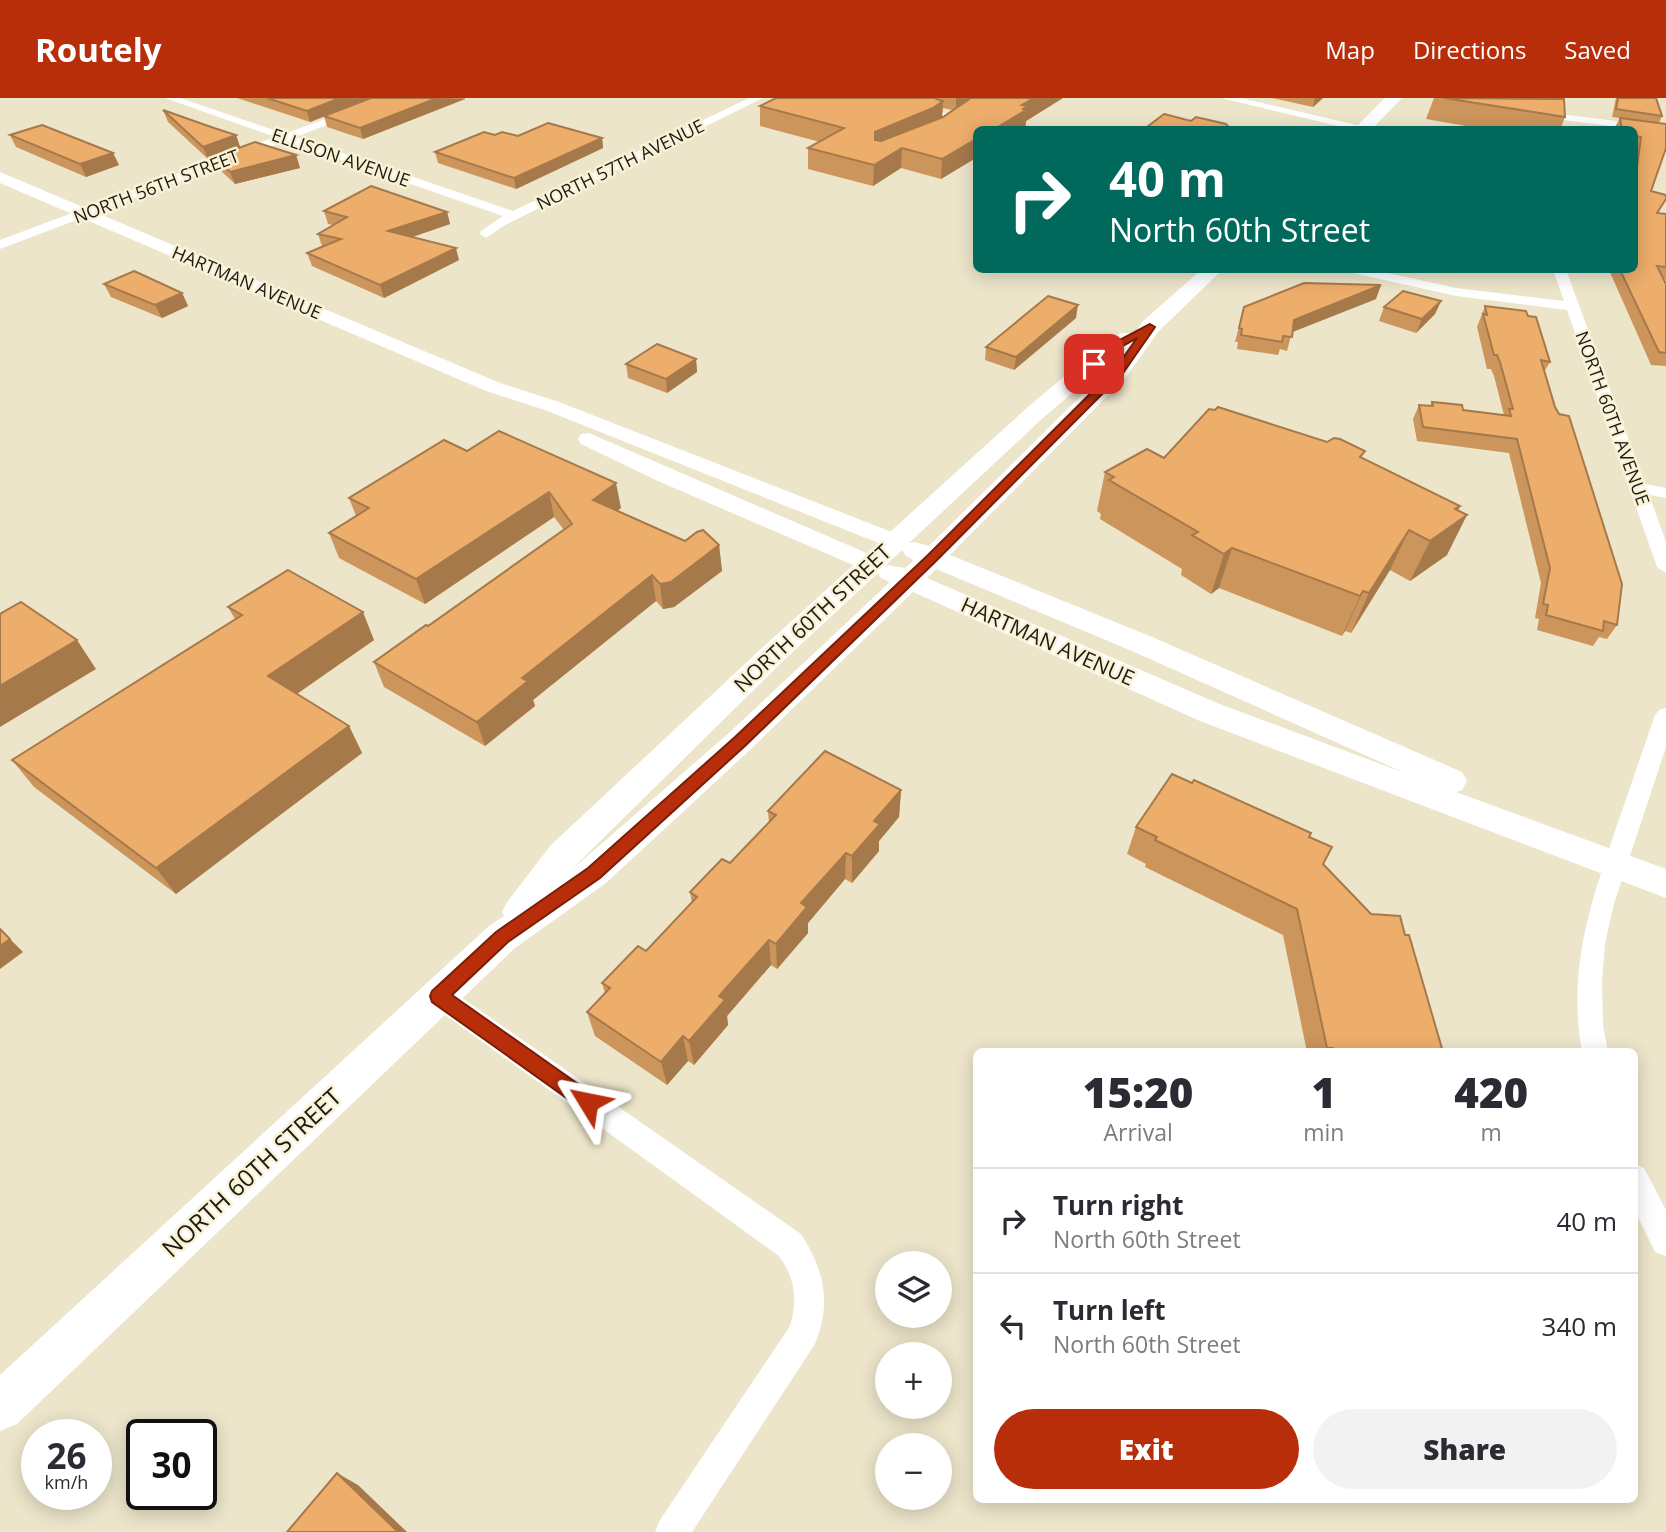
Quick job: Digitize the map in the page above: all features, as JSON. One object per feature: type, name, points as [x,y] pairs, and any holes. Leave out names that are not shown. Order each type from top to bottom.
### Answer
[{"type":"main road","points":[[1365,126],[1394,98]]},
{"type":"main road","name":"NORTH 60TH STREET","points":[[0,1407],[502,937],[594,873],[740,741],[933,557],[1119,371],[1150,327],[1209,273]]},
{"type":"main road","name":"NORTH 60TH STREET","points":[[502,937],[563,855],[869,563],[1113,347],[1150,327]]},
{"type":"main road","name":"HARTMAN AVENUE","points":[[894,541],[1142,644],[1398,756],[1616,863]]},
{"type":"main road","name":"HARTMAN AVENUE","points":[[869,563],[1211,713],[1666,884]]},
{"type":"street","name":"ELLISON AVENUE","points":[[170,98],[513,215]]},
{"type":"street","name":"NORTH 56TH STREET","points":[[0,245],[390,98]]},
{"type":"street","name":"NORTH 57TH AVENUE","points":[[486,234],[513,215],[758,98]]},
{"type":"street","points":[[878,98],[957,118]]},
{"type":"street","points":[[1226,98],[1349,126]]},
{"type":"street","points":[[1520,111],[1582,125]]},
{"type":"street","points":[[1638,128],[1666,130]]},
{"type":"street","name":"HARTMAN AVENUE","points":[[0,177],[493,387],[552,405],[894,541]]},
{"type":"street","points":[[1371,273],[1456,292],[1572,306]]},
{"type":"street","name":"NORTH 60TH AVENUE","points":[[1561,273],[1666,567]]},
{"type":"street","name":"HARTMAN AVENUE","points":[[493,387],[538,415],[666,476],[869,563]]},
{"type":"street","points":[[1638,488],[1666,494]]},
{"type":"street","points":[[1594,1048],[1590,1025],[1589,982],[1593,943],[1616,863],[1666,715]]},
{"type":"street","points":[[439,996],[790,1245],[804,1266],[810,1280],[812,1306],[804,1333],[672,1532]]},
{"type":"street","points":[[1638,1186],[1666,1241]]},
{"type":"building","points":[[267,98],[340,98],[307,111]]},
{"type":"building","points":[[371,98],[437,98],[360,128],[324,116]]},
{"type":"building","points":[[776,98],[934,98],[943,101],[933,108],[875,132],[875,140],[881,141],[943,117],[971,98],[1034,98],[1022,105],[1028,106],[1023,109],[1026,110],[1000,126],[973,126],[973,141],[942,159],[902,148],[874,165],[808,148],[844,128],[760,106]]},
{"type":"building","points":[[1444,98],[1564,99],[1565,117]]},
{"type":"building","points":[[1618,98],[1656,98],[1662,116],[1616,109]]},
{"type":"building","points":[[163,110],[214,128],[236,135],[203,147]]},
{"type":"building","points":[[1164,114],[1191,121],[1196,117],[1228,126],[1148,126]]},
{"type":"building","points":[[1620,118],[1666,124],[1666,148],[1651,191],[1666,195],[1657,213],[1666,214],[1666,267],[1657,266],[1666,284],[1666,353],[1659,352],[1621,273],[1638,273],[1638,160],[1641,137],[1638,137],[1638,126],[1621,126]]},
{"type":"building","points":[[548,123],[602,138],[514,178],[435,152],[484,132],[495,135],[502,132],[518,136]]},
{"type":"building","points":[[42,125],[113,153],[80,164],[10,135]]},
{"type":"building","points":[[255,142],[296,155],[230,172],[214,157]]},
{"type":"building","points":[[371,186],[447,212],[388,231],[456,248],[380,285],[307,253],[341,239],[318,234],[347,217],[324,211]]},
{"type":"building","points":[[134,271],[182,293],[155,305],[104,284]]},
{"type":"building","points":[[1304,283],[1381,285],[1294,320],[1292,337],[1283,336],[1282,342],[1241,335],[1242,329],[1239,328],[1244,307]]},
{"type":"building","points":[[1403,291],[1441,301],[1422,319],[1384,307]]},
{"type":"building","points":[[1048,296],[1078,305],[1016,357],[986,347]]},
{"type":"building","points":[[1485,306],[1526,311],[1528,316],[1536,317],[1550,362],[1541,360],[1555,407],[1559,414],[1569,416],[1622,584],[1617,625],[1604,621],[1603,631],[1546,615],[1548,605],[1543,604],[1550,568],[1517,439],[1423,427],[1419,405],[1433,406],[1432,402],[1462,405],[1463,410],[1511,416],[1509,409],[1513,409],[1483,314],[1487,315]]},
{"type":"building","points":[[657,344],[696,359],[666,379],[626,364]]},
{"type":"building","points":[[1218,407],[1327,442],[1334,438],[1340,439],[1365,451],[1360,457],[1460,506],[1455,509],[1467,515],[1430,541],[1409,530],[1369,593],[1363,591],[1360,596],[1232,548],[1224,554],[1192,535],[1198,532],[1109,480],[1114,477],[1105,472],[1147,449],[1164,458],[1209,409],[1215,410]]},
{"type":"building","points":[[499,431],[616,483],[593,500],[685,541],[703,530],[719,545],[671,582],[660,584],[652,575],[522,678],[528,681],[477,722],[374,662],[572,524],[549,492],[416,579],[329,533],[369,508],[349,498],[444,440],[467,451]]},
{"type":"building","points":[[288,570],[363,612],[268,676],[349,726],[156,868],[12,760],[242,615],[228,607]]},
{"type":"building","points":[[21,602],[77,640],[0,686],[0,614]]},
{"type":"building","points":[[825,751],[901,790],[874,821],[880,824],[852,856],[846,853],[801,903],[807,907],[776,944],[769,940],[719,996],[725,1000],[689,1041],[683,1036],[661,1062],[587,1012],[610,988],[602,983],[638,946],[646,951],[697,897],[690,892],[722,859],[730,863],[776,815],[768,811]]},
{"type":"building","points":[[1172,774],[1192,783],[1194,780],[1311,833],[1309,837],[1332,847],[1323,864],[1371,914],[1400,916],[1405,935],[1409,935],[1442,1048],[1327,1048],[1297,909],[1155,840],[1157,837],[1136,827]]},
{"type":"building","points":[[0,929],[10,939],[0,946]]},
{"type":"building","points":[[337,1473],[397,1531],[287,1532]]},
{"type":"route","points":[[588,1102],[439,996],[502,937],[594,873],[740,741],[933,557],[1119,371],[1150,327],[1113,347],[1094,364]]}]
